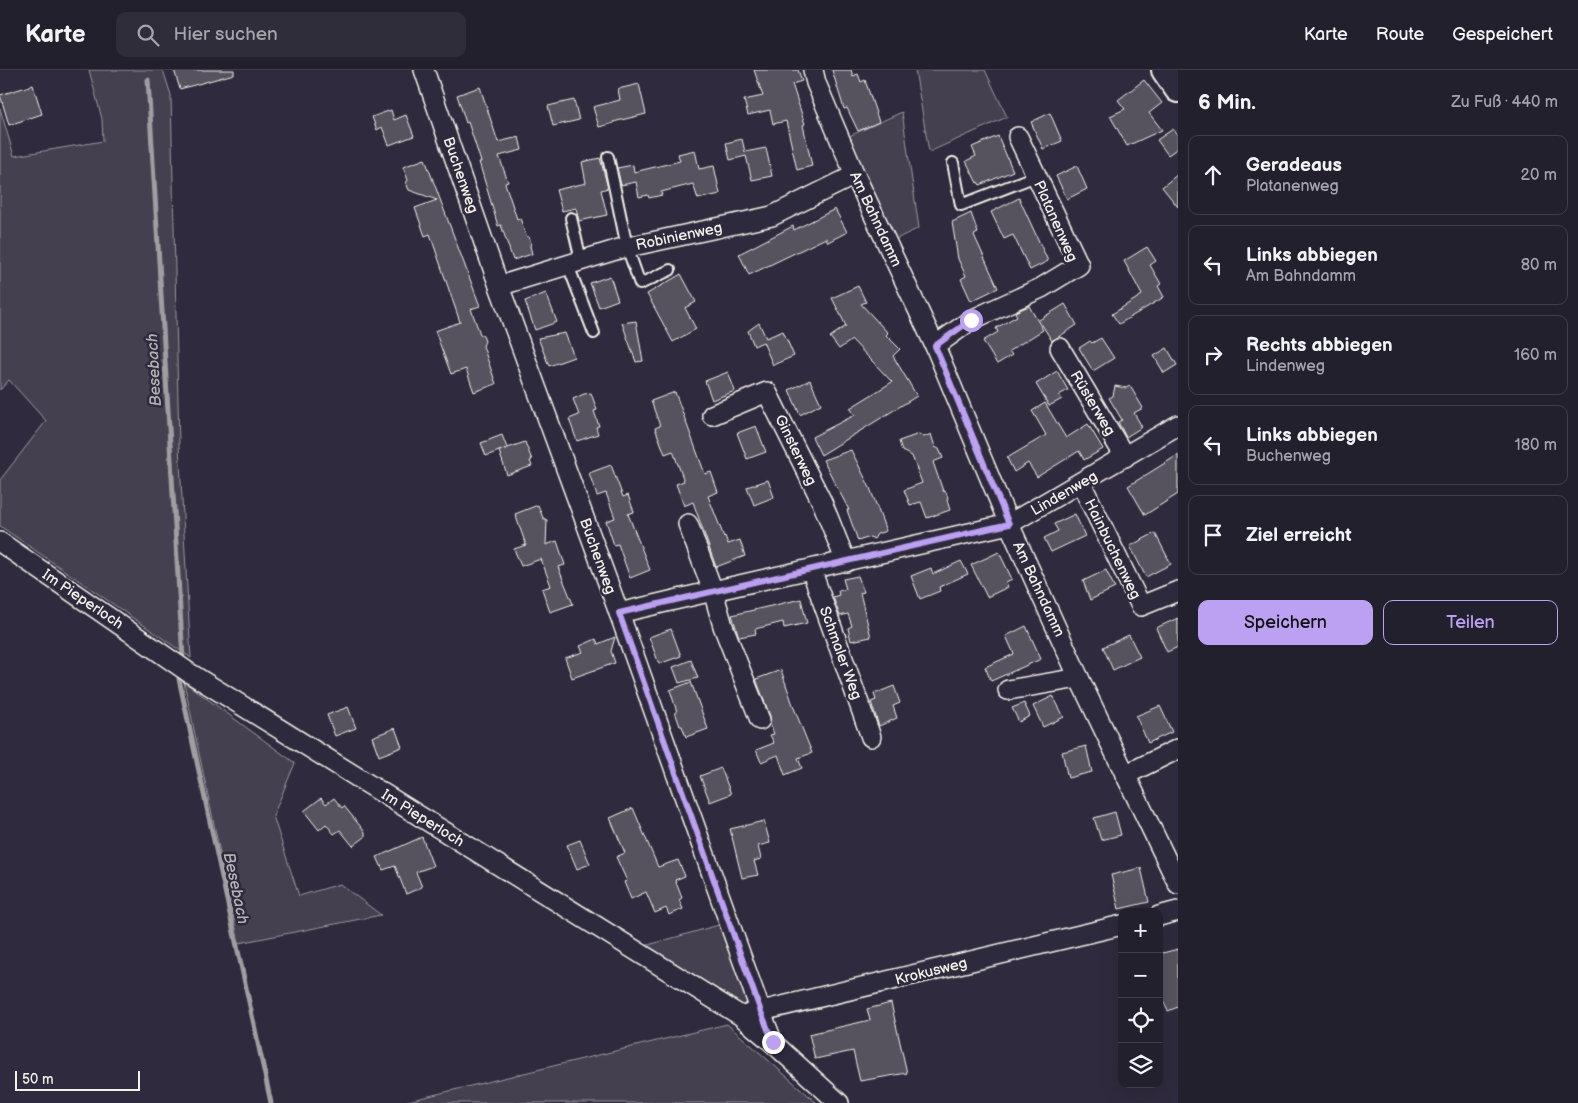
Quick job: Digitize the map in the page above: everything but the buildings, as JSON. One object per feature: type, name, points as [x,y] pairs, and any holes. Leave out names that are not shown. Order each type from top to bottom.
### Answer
[{"type":"street","name":"Buchenweg","points":[[424,70],[499,286],[773,1042]]},
{"type":"street","name":"Am Bahndamm","points":[[813,70],[816,83],[855,174],[935,346],[1009,524],[1079,678],[1178,884]]},
{"type":"street","points":[[1165,70],[1178,89]]},
{"type":"street","name":"Platanenweg","points":[[935,346],[971,320],[1041,288],[1079,265],[1018,137]]},
{"type":"street","name":"Robinienweg","points":[[499,286],[627,247],[772,216],[855,174]]},
{"type":"street","name":"Rüsterweg","points":[[1060,348],[1125,457]]},
{"type":"street","name":"Ginsterweg","points":[[712,415],[767,392],[822,502],[846,562]]},
{"type":"street","name":"Lindenweg","points":[[619,613],[1009,524],[1178,425]]},
{"type":"street","name":"Hainbuchenweg","points":[[1081,483],[1141,606],[1178,591]]},
{"type":"street","points":[[688,524],[713,591],[723,626],[760,720]]},
{"type":"street","name":"Im Pieperloch","points":[[0,542],[188,672],[740,1016],[773,1042],[839,1103]]},
{"type":"street","name":"Schmaler Weg","points":[[811,570],[871,737]]},
{"type":"street","points":[[1008,690],[1079,678]]},
{"type":"street","points":[[1125,775],[1178,749]]},
{"type":"street","points":[[1163,915],[1178,912]]},
{"type":"street","name":"Krokusweg","points":[[740,1016],[1118,926]]},
{"type":"lane","points":[[608,157],[627,247],[640,284],[670,270]]},
{"type":"lane","points":[[953,163],[961,204],[1036,176]]},
{"type":"lane","points":[[570,218],[575,263],[594,333]]},
{"type":"shaded area","points":[[89,70],[163,70],[171,95],[179,445],[191,658],[0,526],[0,480],[46,421],[9,380],[0,390],[0,108],[14,156],[103,141],[102,119]]},
{"type":"shaded area","points":[[915,70],[985,70],[1007,117],[929,152]]},
{"type":"shaded area","points":[[902,112],[919,228],[894,240],[847,137]]},
{"type":"shaded area","points":[[184,682],[295,763],[273,816],[299,896],[340,884],[381,915],[239,943]]},
{"type":"shaded area","points":[[722,924],[748,1001],[742,1007],[641,947]]},
{"type":"shaded area","points":[[727,1024],[817,1103],[400,1103]]},
{"type":"waterway","name":"Besebach","points":[[148,80],[183,659]]},
{"type":"waterway","name":"Besebach","points":[[179,679],[271,1103]]},
{"type":"route","points":[[773,1042],[619,613],[1009,524],[935,346],[971,320]]}]
